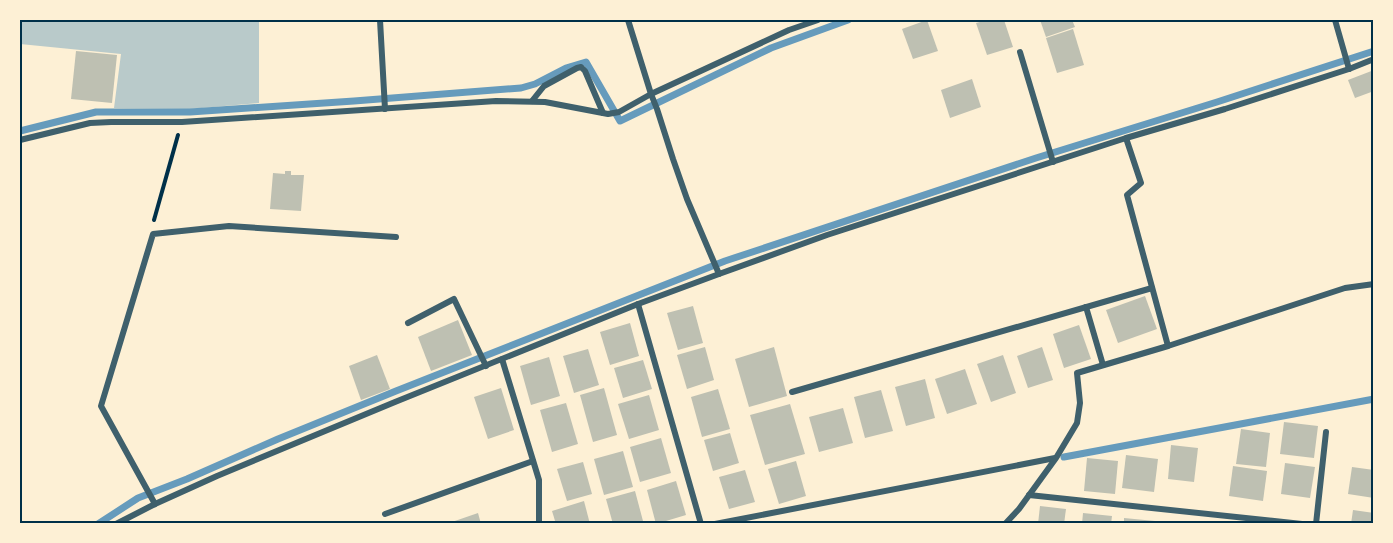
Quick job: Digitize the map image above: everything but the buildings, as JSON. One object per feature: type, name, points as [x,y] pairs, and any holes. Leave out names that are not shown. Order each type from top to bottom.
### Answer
[{"type":"street","points":[[380,20],[385,109]]},
{"type":"street","points":[[628,20],[687,199],[718,272]]},
{"type":"street","points":[[20,140],[90,123],[182,122],[496,101],[545,102],[606,113],[619,112],[789,30],[818,20]]},
{"type":"street","points":[[1335,20],[1348,66]]},
{"type":"street","points":[[1020,52],[1052,159]]},
{"type":"street","points":[[116,524],[154,501],[718,272],[1052,159],[1225,108],[1374,59]]},
{"type":"street","points":[[532,101],[544,86],[581,67],[606,113]]},
{"type":"street","points":[[1126,138],[1141,183],[1126,195],[1168,346]]},
{"type":"street","points":[[154,501],[101,406],[153,234],[229,226],[396,237]]},
{"type":"street","points":[[1005,524],[1056,458],[1077,423],[1080,403],[1077,372],[1168,346],[1345,288],[1374,284]]},
{"type":"street","points":[[792,392],[1152,288]]},
{"type":"street","points":[[408,324],[454,299],[486,365]]},
{"type":"street","points":[[638,304],[701,524]]},
{"type":"street","points":[[1086,307],[1103,365]]},
{"type":"street","points":[[502,359],[539,480],[539,524]]},
{"type":"street","points":[[1316,524],[1326,432]]},
{"type":"street","points":[[715,524],[1056,458]]},
{"type":"street","points":[[385,514],[533,461]]},
{"type":"street","points":[[1029,495],[1302,524]]},
{"type":"path","points":[[153,234],[154,218],[182,122]]},
{"type":"shaded area","points":[[20,20],[259,20],[259,103],[190,109],[114,108],[121,54],[20,44]]},
{"type":"waterway","points":[[20,131],[96,112],[190,112],[521,88],[535,84],[566,68],[586,62],[620,121],[771,48],[848,20]]},
{"type":"waterway","points":[[98,524],[138,498],[278,439],[725,261],[1036,158],[1374,51]]},
{"type":"waterway","points":[[1064,457],[1374,399]]}]
